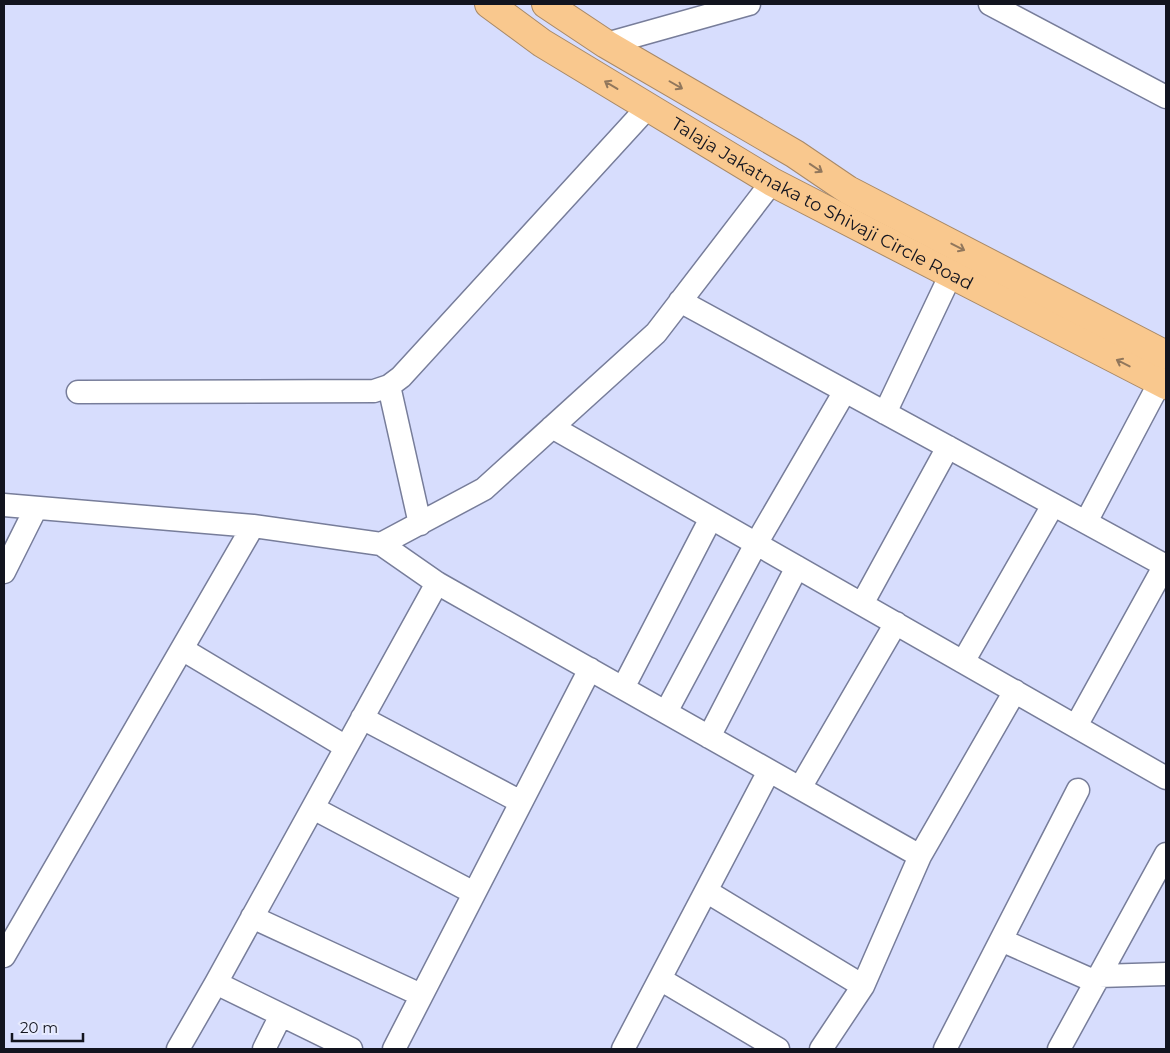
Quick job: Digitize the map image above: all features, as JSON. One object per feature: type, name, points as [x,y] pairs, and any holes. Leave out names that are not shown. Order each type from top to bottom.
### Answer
[{"type":"highway","name":"Talaja Jakatnaka to Shivaji Circle Road","points":[[489,4],[542,43],[772,182],[1163,383]]},
{"type":"highway","name":"Talaja Jakatnaka to Shivaji Circle Road","points":[[546,4],[606,44],[795,154],[848,190],[1166,355]]},
{"type":"street","points":[[606,44],[749,4]]},
{"type":"street","points":[[990,4],[1166,97]]},
{"type":"street","points":[[78,392],[374,390],[388,386],[402,377],[648,107]]},
{"type":"street","points":[[381,544],[484,489],[656,333],[772,182]]},
{"type":"street","points":[[885,412],[951,274]]},
{"type":"street","points":[[680,301],[1166,566],[1076,726]]},
{"type":"street","points":[[1086,522],[1163,383]]},
{"type":"street","points":[[388,386],[420,524]]},
{"type":"street","points":[[666,712],[756,544],[845,391]]},
{"type":"street","points":[[552,428],[1166,778]]},
{"type":"street","points":[[862,604],[948,447]]},
{"type":"street","points":[[963,662],[1053,504]]},
{"type":"street","points":[[4,505],[253,526],[381,544],[437,583],[920,856]]},
{"type":"street","points":[[4,572],[36,508]]},
{"type":"street","points":[[623,688],[711,518]]},
{"type":"street","points":[[4,956],[253,526]]},
{"type":"street","points":[[710,737],[797,567]]},
{"type":"street","points":[[178,1049],[437,583]]},
{"type":"street","points":[[800,788],[896,623]]},
{"type":"street","points":[[182,649],[346,747]]},
{"type":"street","points":[[394,1049],[590,669]]},
{"type":"street","points":[[821,1049],[863,986],[920,856],[1015,691]]},
{"type":"street","points":[[362,718],[521,802]]},
{"type":"street","points":[[623,1049],[769,770]]},
{"type":"street","points":[[946,1049],[1078,790]]},
{"type":"street","points":[[313,808],[474,893]]},
{"type":"street","points":[[1059,1049],[1098,979],[1160,876],[1166,854]]},
{"type":"street","points":[[706,891],[863,986]]},
{"type":"street","points":[[252,917],[421,995]]},
{"type":"street","points":[[1002,940],[1098,979],[1166,974]]},
{"type":"street","points":[[660,979],[778,1049]]},
{"type":"street","points":[[216,983],[351,1049]]},
{"type":"street","points":[[264,1049],[281,1015]]}]
